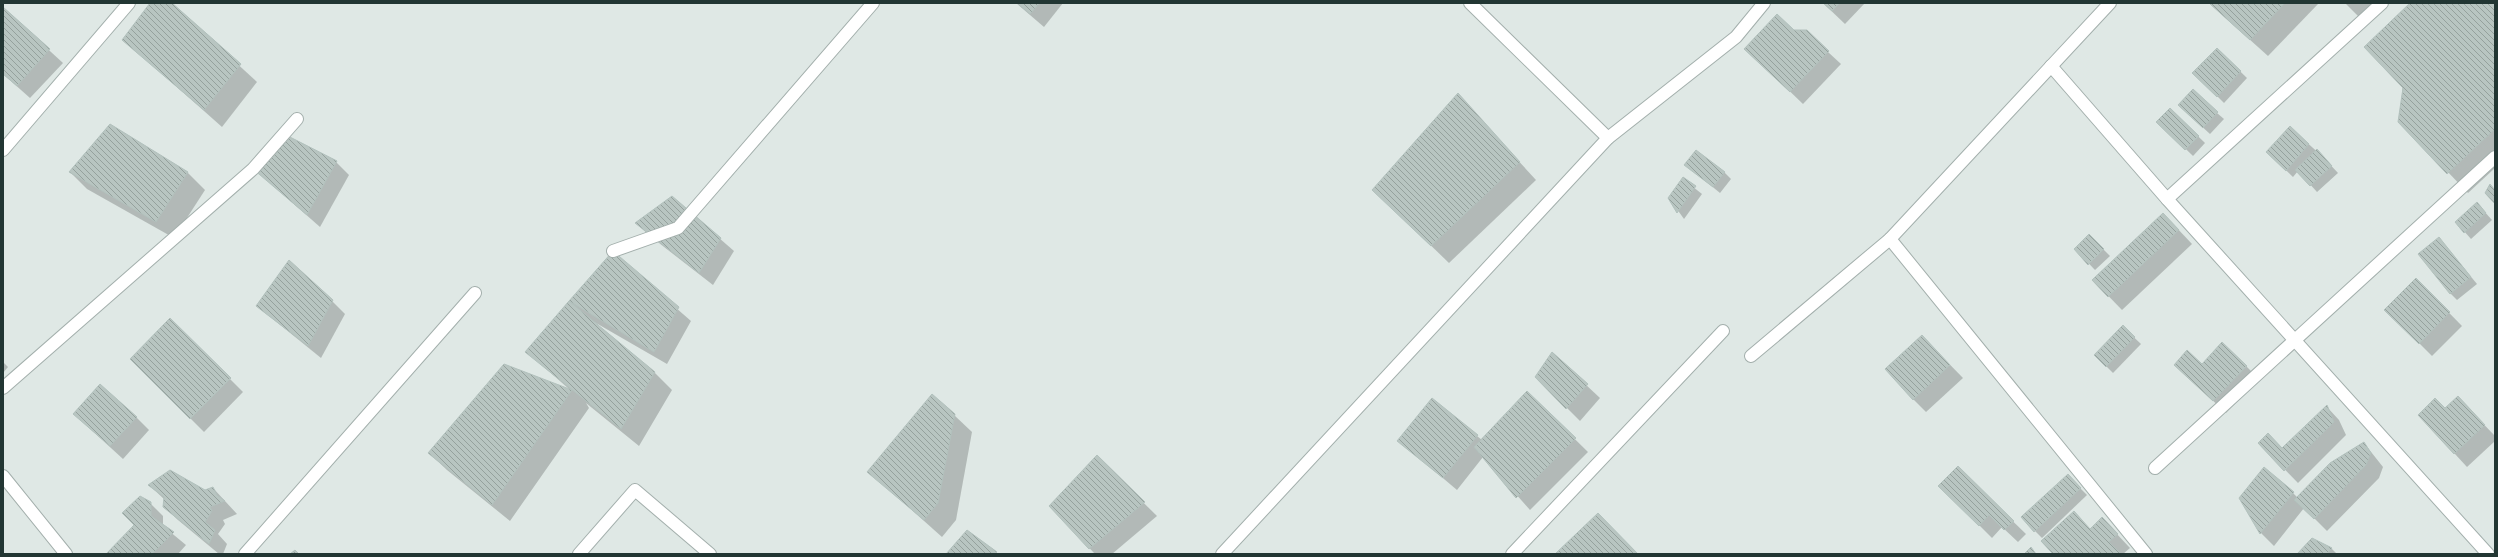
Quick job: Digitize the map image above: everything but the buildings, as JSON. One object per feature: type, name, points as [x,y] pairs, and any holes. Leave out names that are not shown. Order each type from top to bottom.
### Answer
[{"type":"street","points":[[3,150],[129,3]]},
{"type":"street","points":[[612,251],[678,228],[873,3]]},
{"type":"street","points":[[1470,3],[1608,138]]},
{"type":"street","points":[[1222,554],[1608,138],[1736,37],[1764,3]]},
{"type":"street","points":[[1751,356],[1890,239],[2110,3]]},
{"type":"street","points":[[2166,200],[2382,3]]},
{"type":"street","points":[[2051,66],[2166,200],[2488,554]]},
{"type":"street","points":[[3,388],[253,169],[297,119]]},
{"type":"street","points":[[2155,468],[2495,157]]},
{"type":"street","points":[[1890,239],[2146,554]]},
{"type":"street","points":[[245,554],[475,293]]},
{"type":"street","points":[[1512,554],[1723,331]]},
{"type":"street","points":[[3,476],[66,554]]},
{"type":"street","points":[[579,554],[634,490],[710,554]]}]
